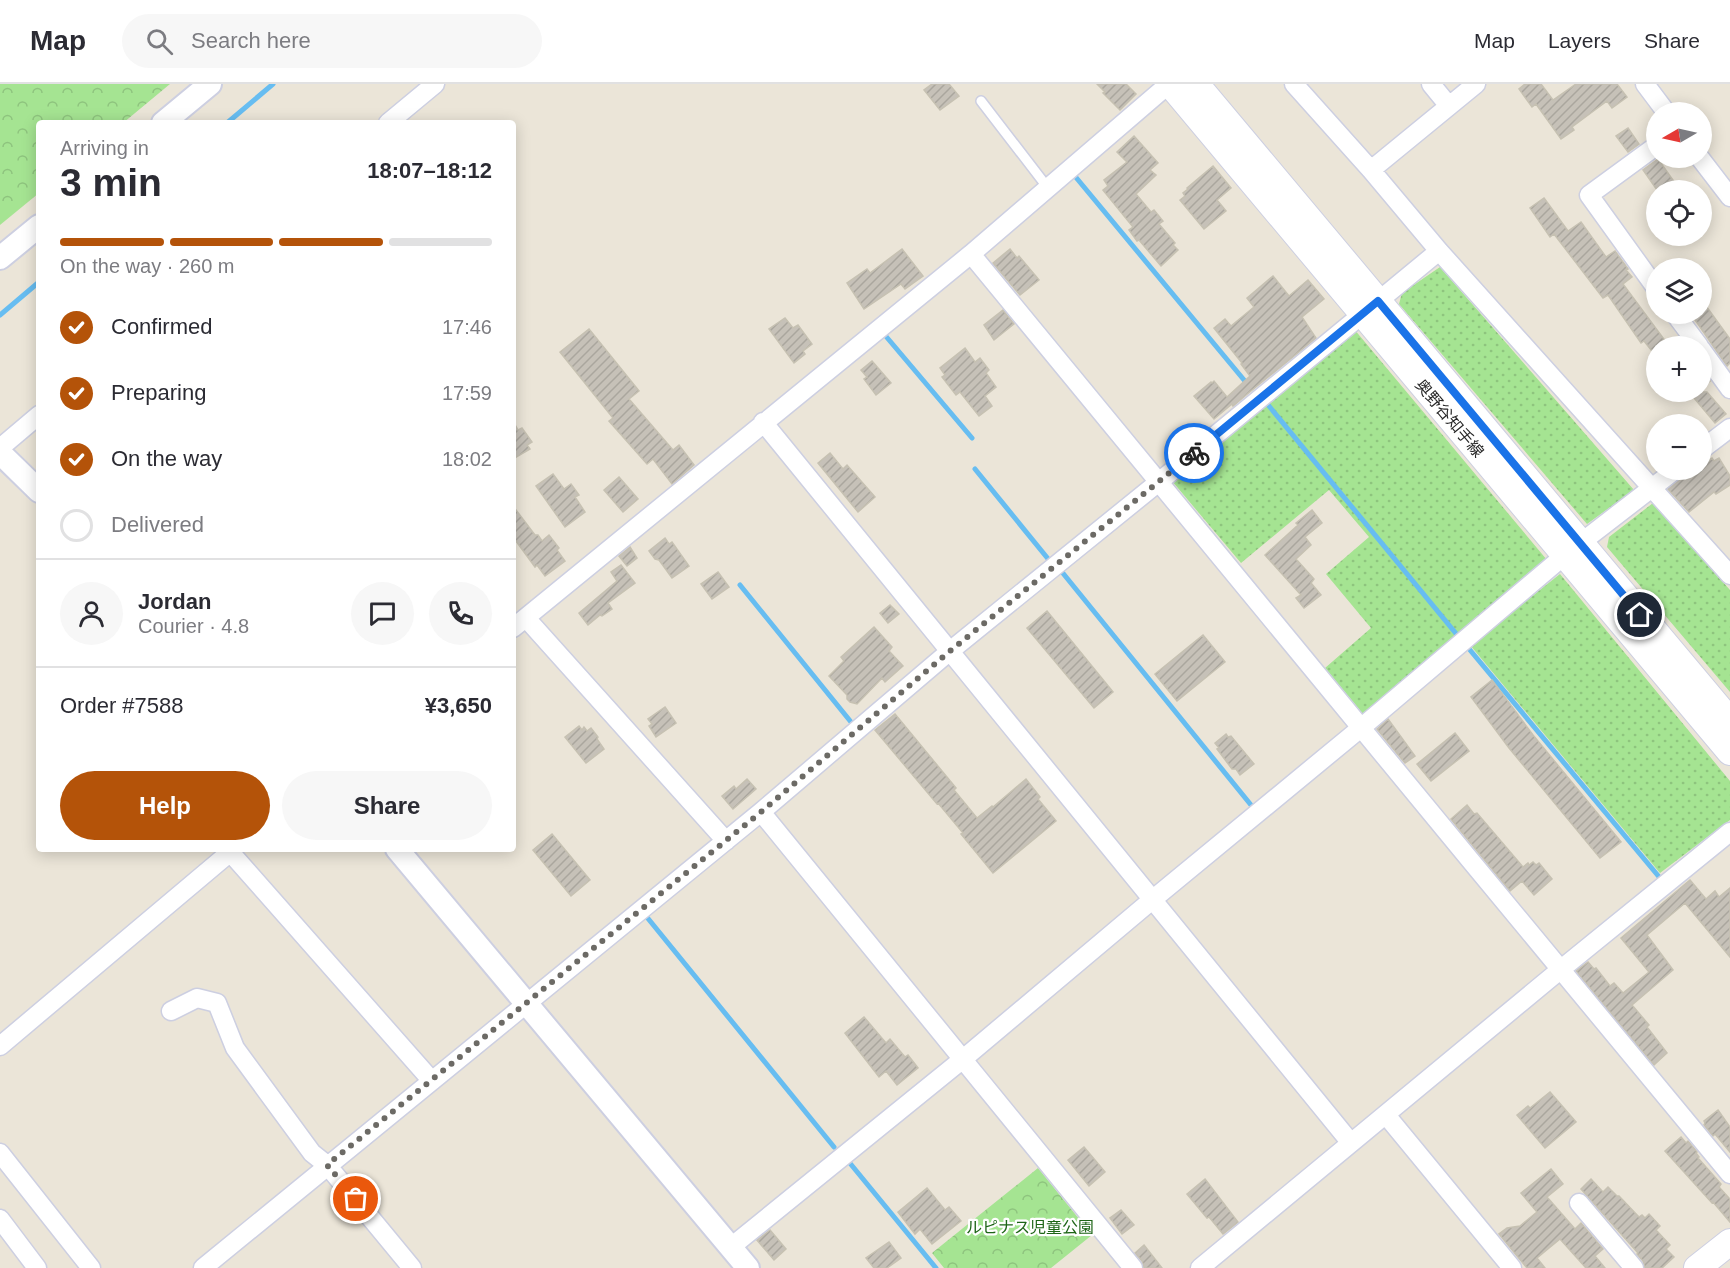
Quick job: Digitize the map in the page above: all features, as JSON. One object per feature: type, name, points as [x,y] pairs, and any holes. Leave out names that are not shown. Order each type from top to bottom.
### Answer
[{"type":"main road","name":"奥野谷知手線","points":[[1170,84],[1371,307]]},
{"type":"main road","name":"奥野谷知手線","points":[[1196,84],[1371,307],[1573,550],[1730,752]]},
{"type":"main road","name":"奥野谷知手線","points":[[1573,550],[1730,721]]},
{"type":"main road","points":[[1697,1268],[1730,1242]]},
{"type":"street","points":[[168,120],[210,84]]},
{"type":"street","points":[[392,120],[435,84]]},
{"type":"street","points":[[726,841],[519,623],[971,254],[1170,84]]},
{"type":"street","points":[[1294,84],[1439,251],[1730,575]]},
{"type":"street","points":[[1431,84],[1449,106]]},
{"type":"street","points":[[1371,170],[1476,84]]},
{"type":"street","points":[[1645,84],[1658,102]]},
{"type":"street","points":[[1646,153],[1589,195],[1646,274]]},
{"type":"street","points":[[1708,168],[1730,197]]},
{"type":"street","points":[[0,258],[36,228]]},
{"type":"street","points":[[203,1268],[726,841],[950,651],[1439,251]]},
{"type":"street","points":[[971,254],[1730,1174]]},
{"type":"street","points":[[1712,364],[1730,389]]},
{"type":"street","points":[[0,448],[36,418]]},
{"type":"street","points":[[763,422],[1351,1143]]},
{"type":"street","points":[[1712,442],[1730,428]]},
{"type":"street","points":[[0,453],[36,487]]},
{"type":"street","points":[[731,1247],[963,1059],[1573,550],[1661,480]]},
{"type":"street","points":[[761,812],[1133,1268]]},
{"type":"street","points":[[1200,1268],[1730,832]]},
{"type":"street","points":[[0,1046],[230,852]]},
{"type":"street","points":[[234,852],[432,1081]]},
{"type":"street","points":[[400,852],[748,1268]]},
{"type":"street","points":[[171,1011],[197,998],[217,1003],[234,1048],[312,1153],[327,1165],[412,1268]]},
{"type":"street","points":[[1386,1114],[1512,1268]]},
{"type":"street","points":[[0,1153],[91,1268]]},
{"type":"street","points":[[1579,1203],[1634,1268]]},
{"type":"street","points":[[0,1219],[37,1268]]},
{"type":"lane","points":[[981,101],[1048,188]]},
{"type":"green space","points":[[0,84],[170,84],[127,120],[36,120],[36,195],[0,225]]},
{"type":"green space","points":[[1440,267],[1634,490],[1587,524],[1399,304],[1402,293]]},
{"type":"green space","points":[[1354,329],[1547,560],[1363,714],[1325,668],[1371,628],[1326,574],[1369,537],[1329,490],[1241,563],[1172,481]]},
{"type":"green space","points":[[1653,503],[1730,590],[1730,692],[1607,547],[1609,537]]},
{"type":"green space","points":[[1560,574],[1730,781],[1730,820],[1660,873],[1470,645]]},
{"type":"green space","name":"ルピナス児童公園","points":[[1038,1168],[1092,1235],[1051,1268],[944,1268],[932,1253]]},
{"type":"building","points":[[932,84],[949,84],[959,96],[940,110],[924,90]]},
{"type":"building","points":[[1097,84],[1126,84],[1136,94],[1120,110]]},
{"type":"building","points":[[1525,84],[1541,84],[1553,100],[1576,84],[1617,84],[1627,97],[1612,108],[1607,101],[1572,127],[1574,130],[1561,139],[1536,104],[1532,107],[1519,89]]},
{"type":"building","points":[[1628,128],[1639,144],[1628,152],[1616,136]]},
{"type":"building","points":[[1134,136],[1158,163],[1150,170],[1156,175],[1136,194],[1151,212],[1154,210],[1163,221],[1159,224],[1178,250],[1161,266],[1139,240],[1137,241],[1129,230],[1133,227],[1103,190],[1108,186],[1104,180],[1127,162],[1117,152]]},
{"type":"building","points":[[1213,166],[1231,188],[1217,200],[1226,211],[1204,229],[1180,200],[1185,196],[1183,193],[1187,188]]},
{"type":"building","points":[[1646,168],[1664,168],[1673,180],[1650,180],[1643,170]]},
{"type":"building","points":[[1544,198],[1568,231],[1581,222],[1606,257],[1615,251],[1632,277],[1623,284],[1646,315],[1646,324],[1653,324],[1662,336],[1646,336],[1646,344],[1644,341],[1641,343],[1608,295],[1603,298],[1554,234],[1550,237],[1530,208]]},
{"type":"building","points":[[902,249],[923,276],[905,289],[901,284],[864,309],[847,283],[867,269],[870,273]]},
{"type":"building","points":[[1010,249],[1039,280],[1020,295],[993,263]]},
{"type":"building","points":[[1273,276],[1289,296],[1308,280],[1324,299],[1302,317],[1316,338],[1214,419],[1194,396],[1214,381],[1227,397],[1250,376],[1214,328],[1225,319],[1231,326],[1254,307],[1247,298]]},
{"type":"building","points":[[1003,310],[1014,324],[994,340],[984,325]]},
{"type":"building","points":[[1712,314],[1730,339],[1730,363],[1727,366],[1712,344],[1712,336],[1706,336],[1698,324],[1712,324]]},
{"type":"building","points":[[785,318],[793,328],[798,325],[812,344],[794,363],[769,329]]},
{"type":"building","points":[[589,329],[639,391],[629,399],[673,450],[679,445],[694,465],[672,484],[653,459],[647,464],[609,421],[613,418],[560,352]]},
{"type":"building","points":[[965,348],[975,362],[980,358],[989,370],[986,373],[996,387],[985,396],[992,406],[979,416],[960,392],[956,395],[942,377],[945,375],[940,368]]},
{"type":"building","points":[[872,361],[891,383],[876,395],[864,379],[867,377],[861,370]]},
{"type":"building","points":[[1712,398],[1726,414],[1715,423],[1712,414],[1707,414],[1697,402],[1712,402]]},
{"type":"building","points":[[516,426],[518,430],[522,428],[532,442],[527,445],[530,449],[516,457]]},
{"type":"building","points":[[830,453],[843,469],[847,465],[875,497],[858,512],[818,463]]},
{"type":"building","points":[[1712,458],[1714,461],[1719,458],[1730,476],[1730,485],[1716,494],[1714,492],[1689,512],[1668,489],[1679,480],[1712,480]]},
{"type":"building","points":[[553,474],[564,489],[571,484],[579,495],[575,497],[585,512],[565,527],[536,486]]},
{"type":"building","points":[[619,477],[638,499],[623,512],[604,490]]},
{"type":"building","points":[[516,510],[542,541],[549,535],[565,561],[545,576],[537,565],[535,567],[516,541]]},
{"type":"building","points":[[1312,510],[1322,523],[1305,537],[1311,545],[1296,559],[1314,579],[1311,583],[1321,595],[1304,608],[1296,598],[1301,595],[1265,555]]},
{"type":"building","points":[[665,538],[669,544],[672,542],[689,566],[672,578],[649,551]]},
{"type":"building","points":[[630,547],[637,558],[627,566],[619,556]]},
{"type":"building","points":[[621,565],[635,583],[608,603],[612,609],[588,625],[579,613],[617,581],[611,572]]},
{"type":"building","points":[[718,572],[729,587],[712,599],[701,584]]},
{"type":"building","points":[[890,605],[899,614],[888,623],[880,613]]},
{"type":"building","points":[[1047,611],[1113,692],[1094,708],[1027,628]]},
{"type":"building","points":[[874,627],[892,647],[889,651],[903,666],[885,682],[882,678],[857,704],[847,699],[847,695],[829,676],[844,661],[841,657]]},
{"type":"building","points":[[1203,635],[1225,662],[1177,701],[1155,674]]},
{"type":"building","points":[[1492,680],[1533,735],[1621,842],[1600,858],[1509,748],[1471,697]]},
{"type":"building","points":[[665,707],[676,723],[656,737],[649,726],[652,724],[648,719]]},
{"type":"building","points":[[895,714],[956,788],[954,790],[977,818],[1026,779],[1040,797],[1038,799],[1056,821],[993,873],[961,834],[963,833],[875,730]]},
{"type":"building","points":[[1388,719],[1415,756],[1405,763],[1377,729]]},
{"type":"building","points":[[579,726],[582,730],[584,727],[587,731],[591,728],[604,749],[586,763],[565,737]]},
{"type":"building","points":[[1455,733],[1469,751],[1431,781],[1417,764]]},
{"type":"building","points":[[1226,734],[1228,737],[1231,736],[1254,764],[1240,775],[1236,769],[1232,769],[1217,749],[1219,748],[1215,743]]},
{"type":"building","points":[[747,779],[756,789],[733,809],[722,796],[734,786],[736,789]]},
{"type":"building","points":[[1467,805],[1474,814],[1477,813],[1523,867],[1528,863],[1529,865],[1533,862],[1536,865],[1539,863],[1552,879],[1534,895],[1522,881],[1510,891],[1451,819]]},
{"type":"building","points":[[552,834],[590,880],[571,896],[533,850]]},
{"type":"building","points":[[1690,880],[1706,899],[1715,891],[1719,897],[1730,888],[1730,957],[1685,903],[1647,935],[1673,970],[1632,1005],[1649,1025],[1647,1027],[1667,1053],[1654,1065],[1576,971],[1588,962],[1594,969],[1596,968],[1610,986],[1614,983],[1623,993],[1649,972],[1621,938]]},
{"type":"building","points":[[864,1017],[886,1043],[890,1039],[905,1057],[908,1055],[918,1068],[897,1085],[886,1071],[879,1077],[845,1033]]},
{"type":"building","points":[[1550,1092],[1576,1122],[1545,1148],[1517,1115]]},
{"type":"building","points":[[1718,1110],[1730,1127],[1730,1152],[1704,1125],[1704,1121]]},
{"type":"building","points":[[1681,1137],[1686,1143],[1688,1141],[1697,1152],[1698,1158],[1721,1184],[1719,1187],[1730,1199],[1730,1222],[1665,1151]]},
{"type":"building","points":[[1084,1147],[1105,1172],[1089,1186],[1068,1160]]},
{"type":"building","points":[[1551,1169],[1563,1184],[1547,1197],[1575,1229],[1581,1223],[1603,1249],[1595,1256],[1605,1268],[1586,1268],[1560,1239],[1537,1258],[1545,1268],[1527,1268],[1499,1234],[1507,1228],[1520,1226],[1537,1212],[1521,1193]]},
{"type":"building","points":[[1205,1179],[1238,1222],[1223,1234],[1187,1194]]},
{"type":"building","points":[[1591,1179],[1603,1192],[1608,1187],[1639,1217],[1642,1215],[1645,1218],[1649,1214],[1660,1226],[1656,1230],[1670,1245],[1666,1249],[1674,1257],[1662,1268],[1645,1268],[1638,1253],[1581,1189]]},
{"type":"building","points":[[927,1188],[945,1210],[949,1207],[961,1221],[932,1244],[920,1229],[915,1234],[898,1212]]},
{"type":"building","points":[[1121,1210],[1134,1225],[1122,1234],[1110,1218]]},
{"type":"building","points":[[770,1230],[786,1249],[774,1260],[757,1240]]},
{"type":"building","points":[[889,1242],[901,1258],[887,1268],[874,1268],[866,1258]]},
{"type":"building","points":[[1144,1245],[1162,1268],[1144,1268],[1142,1261],[1135,1253]]},
{"type":"waterway","points":[[231,120],[273,84]]},
{"type":"waterway","points":[[1074,175],[1249,386]]},
{"type":"waterway","points":[[0,315],[36,285]]},
{"type":"waterway","points":[[884,334],[972,438]]},
{"type":"waterway","points":[[1269,406],[1458,636]]},
{"type":"waterway","points":[[975,469],[1049,560]]},
{"type":"waterway","points":[[1062,572],[1251,805]]},
{"type":"waterway","points":[[740,585],[851,722]]},
{"type":"waterway","points":[[1470,650],[1660,878]]},
{"type":"waterway","points":[[646,916],[834,1147]]},
{"type":"waterway","points":[[849,1162],[936,1268]]},
{"type":"way so far","points":[[356,1199],[327,1165],[761,812],[950,651],[1194,453]]},
{"type":"route","points":[[1194,453],[1378,301],[1640,615]]}]
